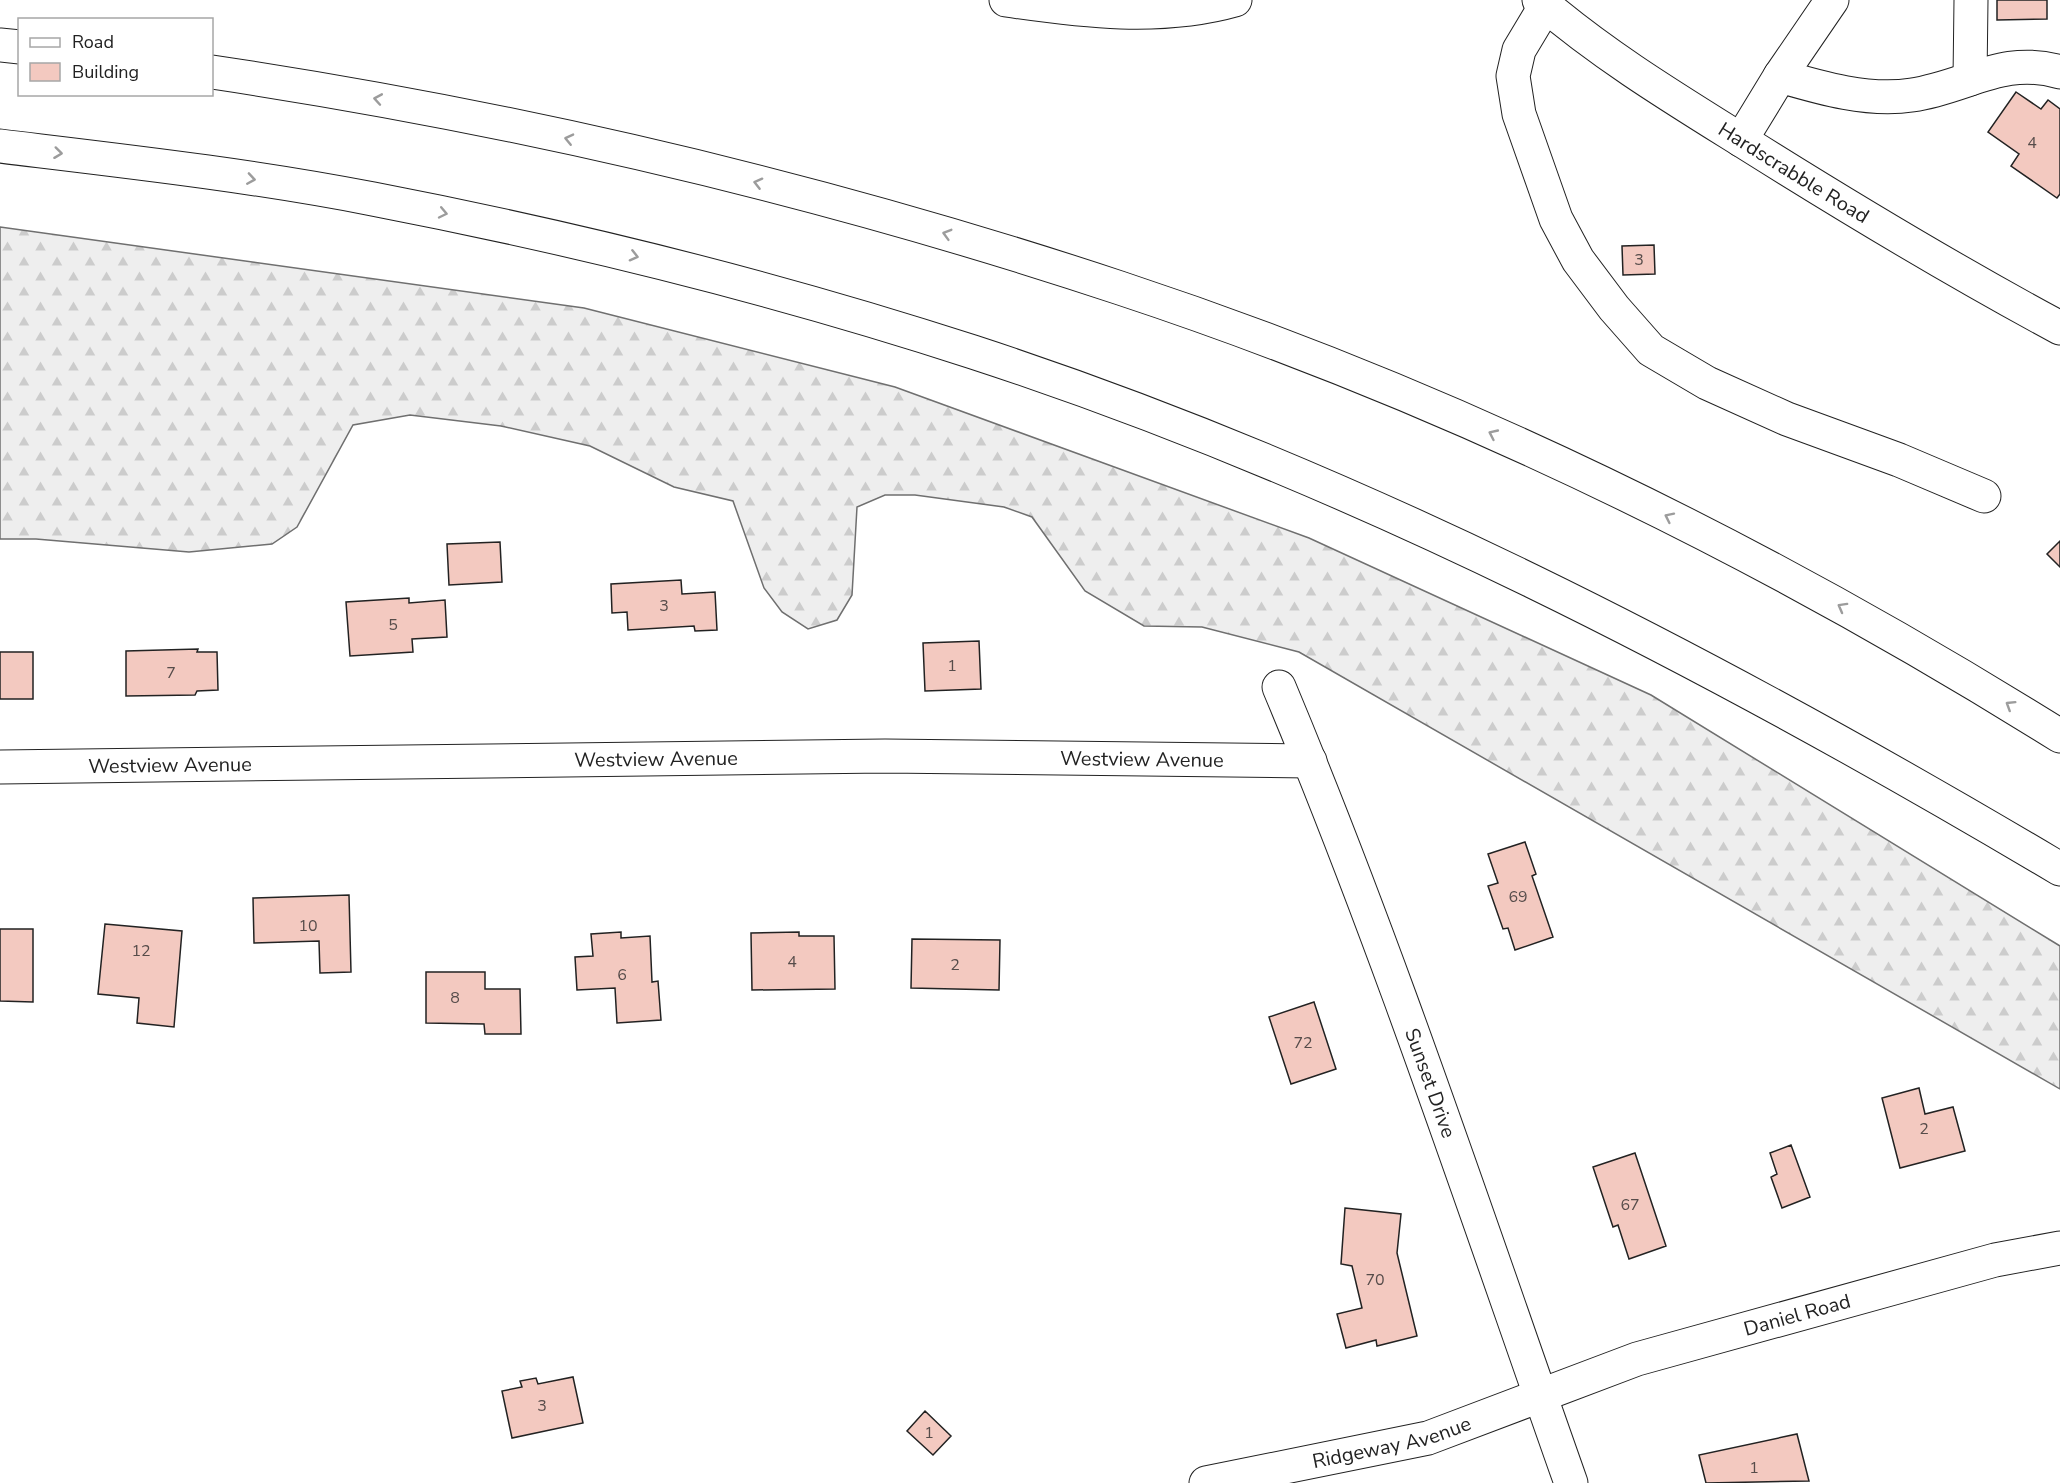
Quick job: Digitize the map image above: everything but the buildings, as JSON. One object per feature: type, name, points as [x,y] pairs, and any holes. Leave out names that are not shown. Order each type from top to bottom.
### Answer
[{"type":"main road","points":[[1006,0],[1061,8],[1123,12],[1177,11],[1235,0]]},
{"type":"main road","points":[[1741,140],[1780,76],[1832,0]]},
{"type":"main road","points":[[1970,80],[1971,0]]},
{"type":"main road","points":[[1543,3],[1519,50],[1513,76],[1519,114],[1556,219],[1578,260],[1614,309],[1651,350],[1707,383],[1787,419],[1899,460],[1984,496]]},
{"type":"main road","name":"Hardscrabble Road","points":[[1543,3],[1570,28],[1632,71],[1741,140],[1920,249],[2060,328]]},
{"type":"main road","points":[[0,45],[18,48]]},
{"type":"main road","points":[[1780,76],[1864,94],[1901,97],[1929,92],[2008,68],[2033,65],[2060,72]]},
{"type":"main road","points":[[213,72],[384,100],[635,154],[882,215],[1123,288],[1363,378],[1601,484],[1712,537],[1940,662],[2060,736]]},
{"type":"main road","points":[[0,146],[114,160],[344,194],[499,224],[736,282],[996,360],[1093,394],[1324,485],[1542,585],[1759,697],[2060,869]]},
{"type":"main road","name":"Sunset Drive","points":[[1279,687],[1310,761],[1388,969],[1571,1483]]},
{"type":"main road","name":"Westview Avenue","points":[[0,767],[885,756],[1310,761]]},
{"type":"main road","name":"Daniel Road","points":[[1540,1396],[1637,1359],[1721,1334],[1995,1260],[2060,1248]]},
{"type":"main road","name":"Ridgeway Avenue","points":[[1206,1483],[1428,1438],[1540,1396]]},
{"type":"green space","points":[[0,227],[584,308],[895,387],[1309,538],[1651,695],[2060,946],[2060,1089],[1299,652],[1202,627],[1144,626],[1085,591],[1032,517],[1004,507],[915,495],[885,495],[857,507],[852,595],[837,620],[808,629],[782,612],[764,588],[733,501],[674,487],[590,446],[501,426],[410,415],[353,425],[297,527],[272,544],[189,552],[36,539],[0,539]]}]
